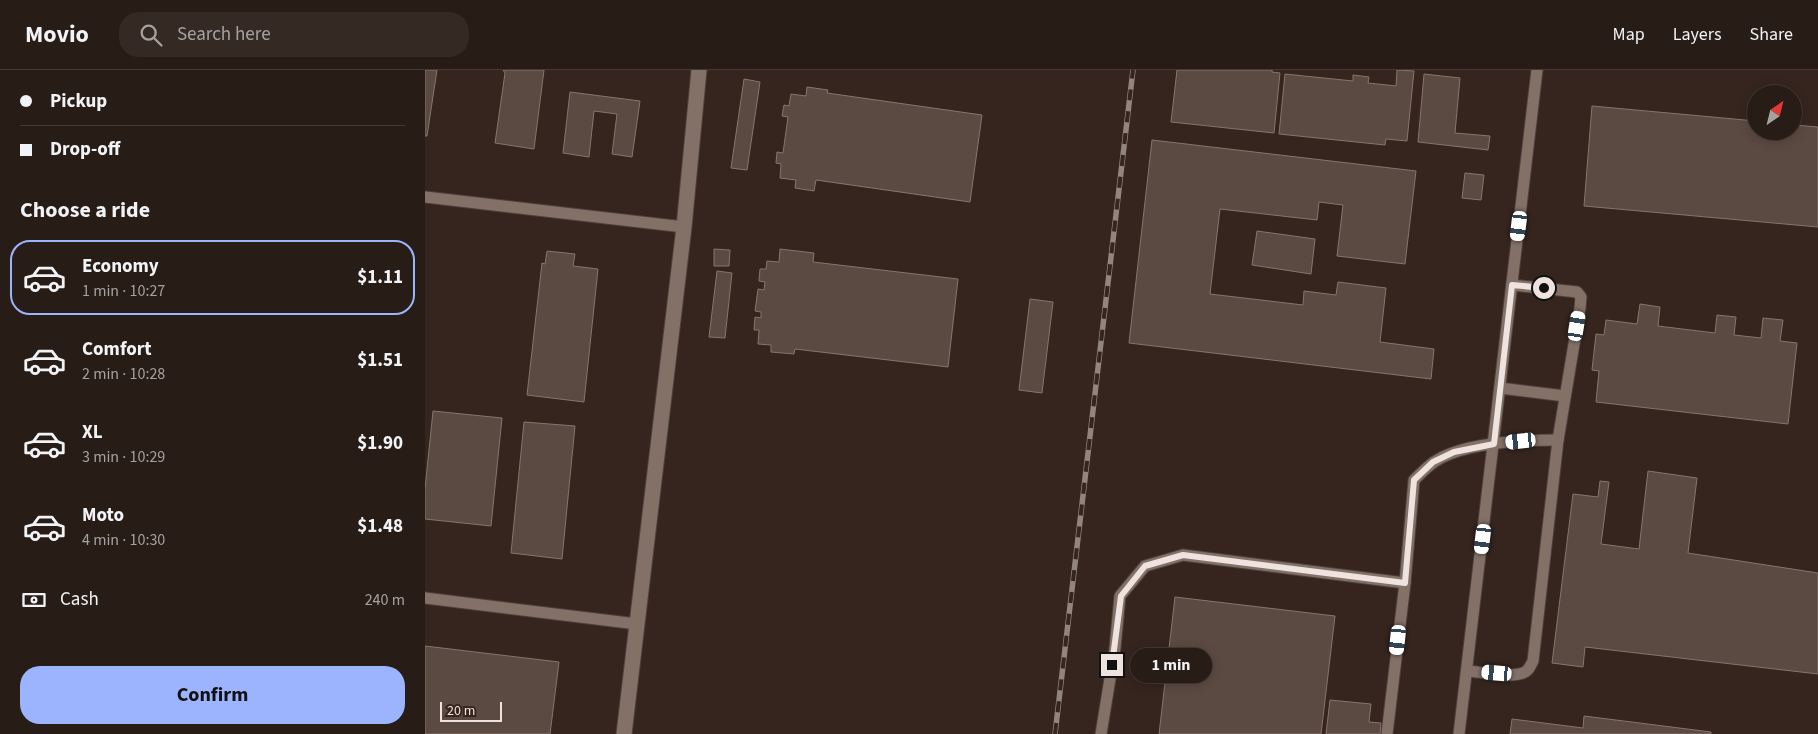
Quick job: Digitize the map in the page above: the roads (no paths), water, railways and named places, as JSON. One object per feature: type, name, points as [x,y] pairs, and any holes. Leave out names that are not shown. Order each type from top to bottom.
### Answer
[{"type":"street","points":[[624,734],[684,228],[699,70]]},
{"type":"lane","points":[[1459,734],[1537,70]]},
{"type":"lane","points":[[425,197],[684,228]]},
{"type":"lane","points":[[1467,671],[1523,673],[1529,670],[1533,661],[1558,440],[1581,298],[1577,292],[1512,285]]},
{"type":"lane","points":[[1500,388],[1565,396]]},
{"type":"lane","points":[[1387,734],[1405,583],[1414,480],[1433,462],[1454,452],[1494,444],[1558,440]]},
{"type":"lane","points":[[1101,734],[1115,648],[1121,596],[1145,566],[1183,555],[1405,583]]},
{"type":"lane","points":[[425,598],[637,624]]},
{"type":"railway","points":[[1055,734],[1133,70]]}]
